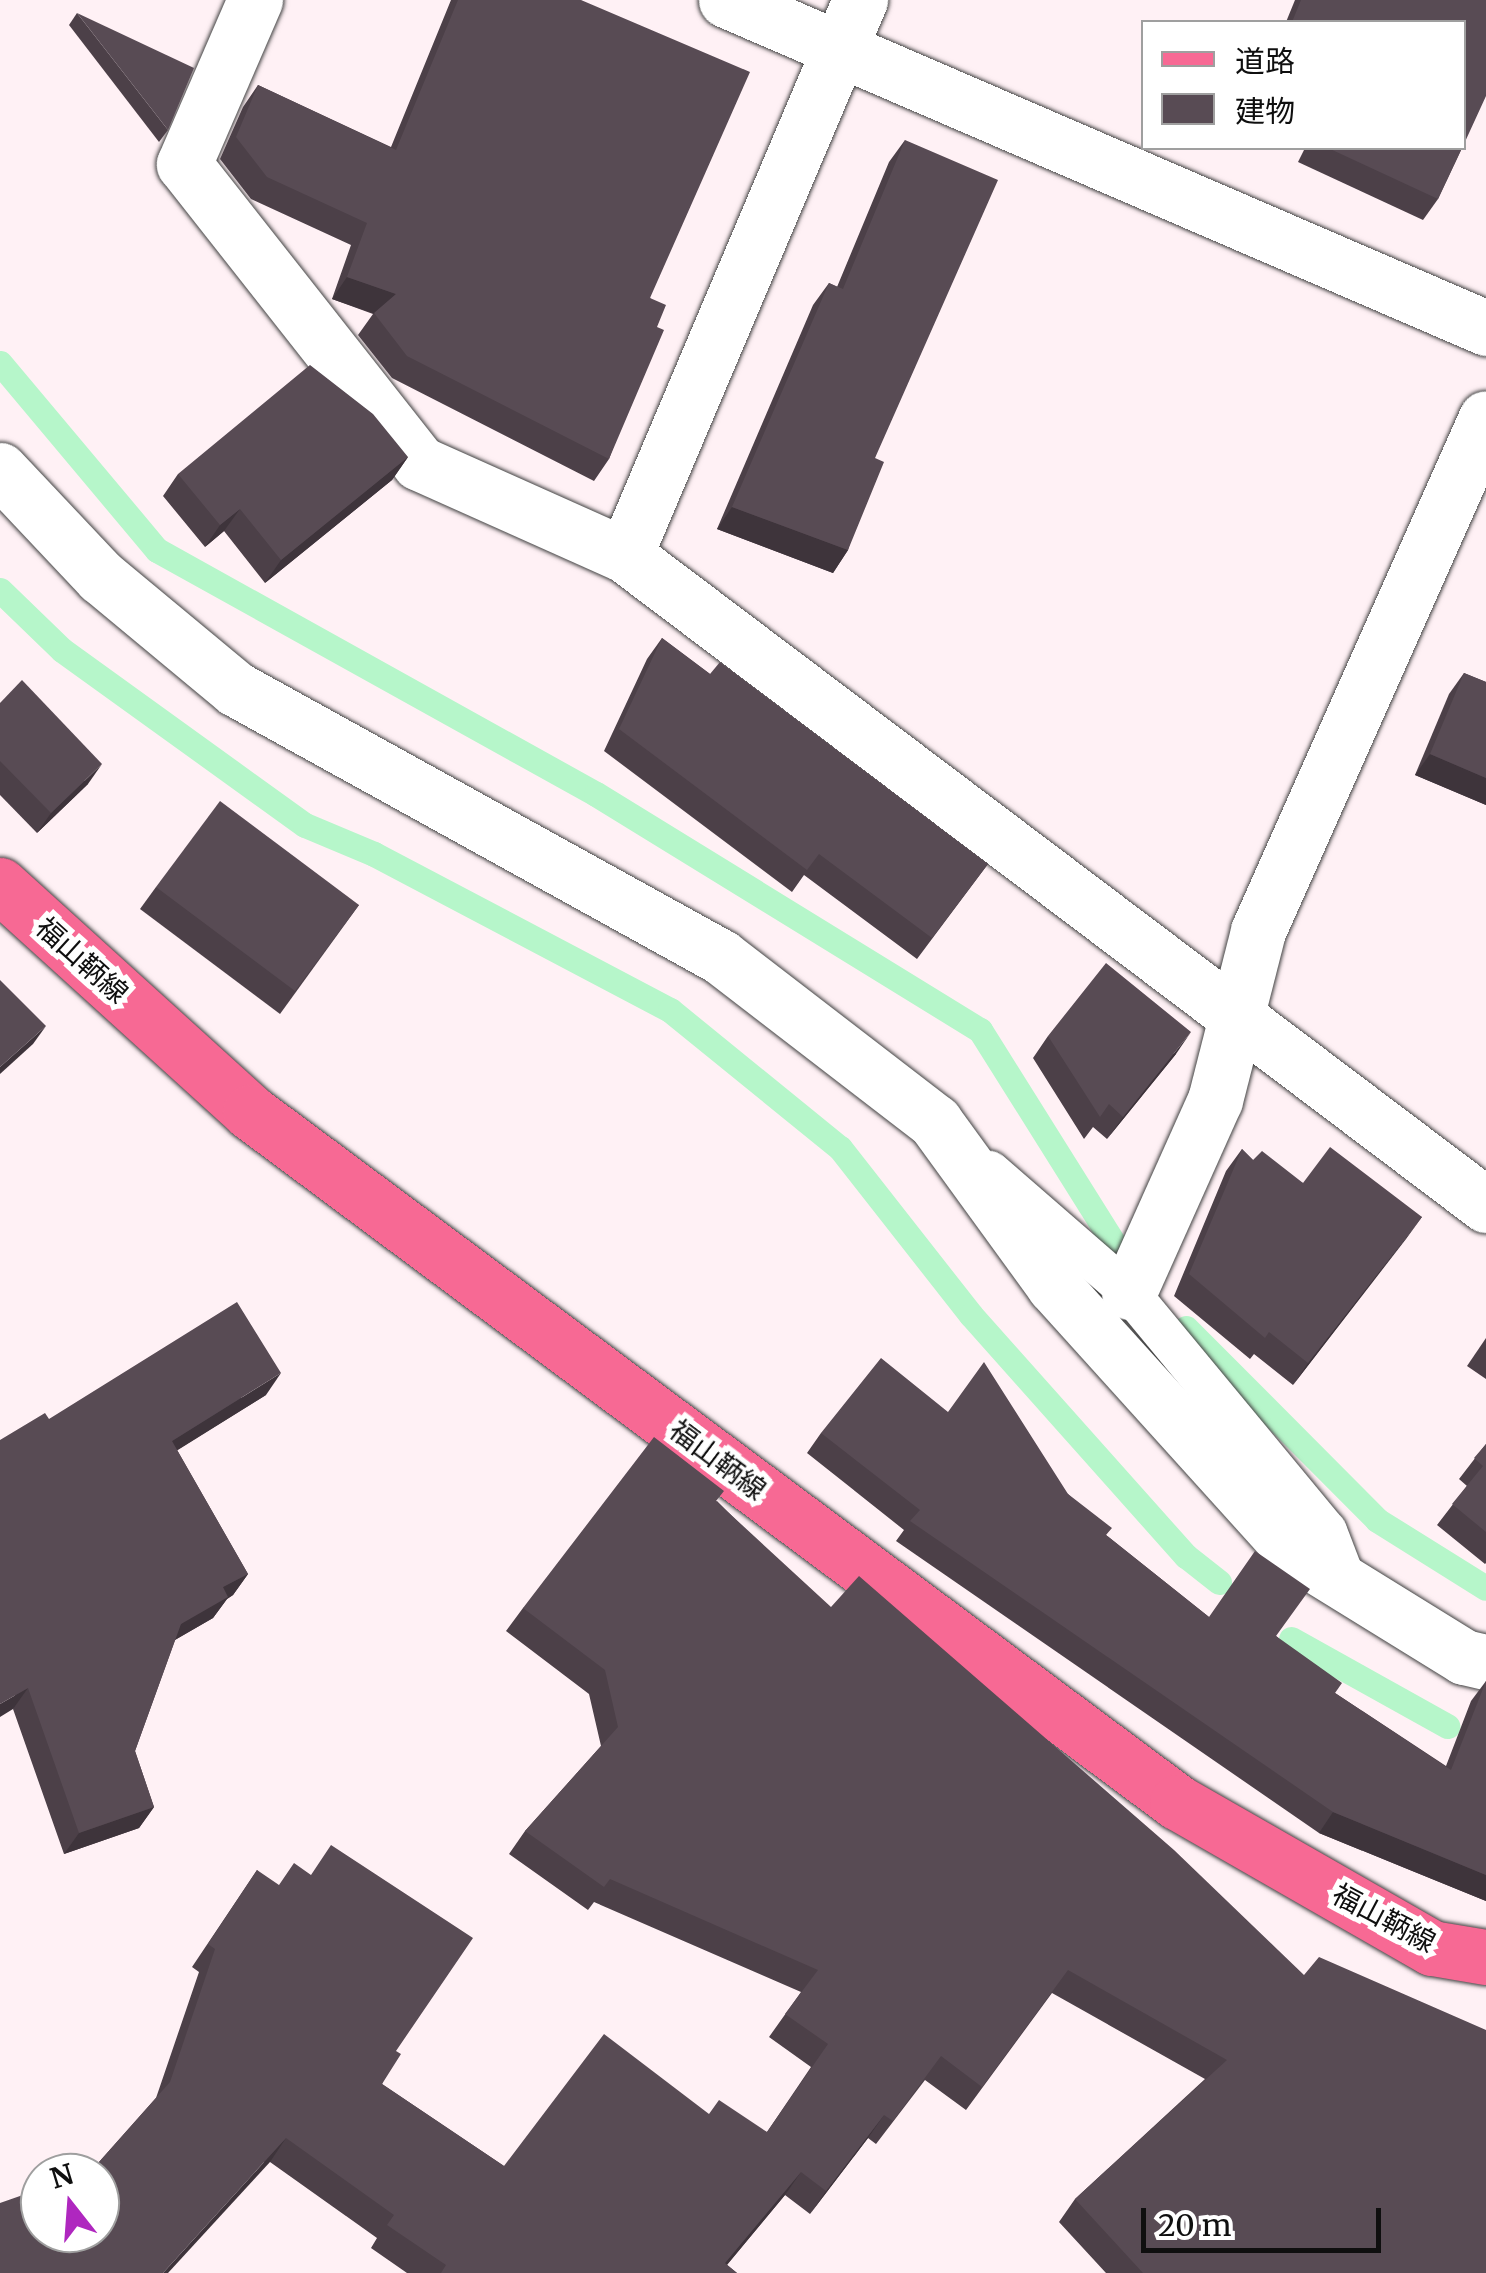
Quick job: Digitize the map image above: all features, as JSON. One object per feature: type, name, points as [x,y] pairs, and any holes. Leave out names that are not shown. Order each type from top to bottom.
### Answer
[{"type":"main road","name":"福山鞆線","points":[[0,885],[250,1112],[1177,1802],[1432,1948],[1486,1956]]},
{"type":"street","points":[[255,0],[184,164],[419,463],[626,554],[1486,1205]]},
{"type":"street","points":[[726,0],[849,24],[1486,328]]},
{"type":"street","points":[[626,554],[849,24]]},
{"type":"street","points":[[1129,1292],[1215,1100],[1258,932],[1486,418]]},
{"type":"street","points":[[0,470],[101,577],[236,689],[721,956],[935,1122],[1054,1286],[1294,1552],[1464,1657],[1486,1662]]},
{"type":"lane","points":[[935,1122],[1129,1292],[1327,1531],[1347,1583]]},
{"type":"building","points":[[458,0],[581,0],[750,72],[650,298],[666,305],[657,327],[664,330],[609,459],[407,356],[374,313],[396,294],[347,277],[367,223],[267,177],[236,137],[258,85],[396,150]]},
{"type":"building","points":[[1301,0],[1486,0],[1486,96],[1466,140],[1466,20],[1293,20]]},
{"type":"building","points":[[77,13],[194,68],[168,130]]},
{"type":"building","points":[[905,140],[998,180],[875,458],[884,462],[848,550],[732,507],[829,283],[843,289]]},
{"type":"building","points":[[1332,150],[1461,150],[1438,199]]},
{"type":"building","points":[[310,365],[373,414],[408,457],[281,560],[240,509],[220,525],[178,474]]},
{"type":"building","points":[[662,638],[710,674],[720,662],[988,864],[932,938],[819,854],[807,870],[619,729]]},
{"type":"building","points":[[1464,673],[1486,682],[1486,778],[1430,754]]},
{"type":"building","points":[[22,680],[102,764],[51,813],[0,761],[0,703]]},
{"type":"building","points":[[220,801],[359,905],[295,991],[156,887]]},
{"type":"building","points":[[1106,963],[1191,1032],[1123,1117],[1109,1104],[1100,1117],[1048,1036]]},
{"type":"building","points":[[0,980],[46,1026],[0,1067]]},
{"type":"building","points":[[1330,1147],[1422,1217],[1308,1363],[1269,1332],[1265,1338],[1189,1274],[1242,1149],[1253,1160],[1262,1151],[1303,1183]]},
{"type":"building","points":[[237,1302],[281,1373],[172,1441],[248,1574],[223,1587],[228,1597],[181,1624],[135,1751],[154,1807],[79,1833],[28,1688],[0,1704],[0,1440],[45,1413],[49,1419]]},
{"type":"building","points":[[881,1358],[948,1412],[984,1362],[1068,1494],[1112,1528],[1106,1535],[1209,1617],[1255,1551],[1310,1589],[1276,1636],[1342,1683],[1335,1693],[1451,1770],[1486,1681],[1486,1875],[1333,1812],[910,1521],[920,1510],[821,1433]]},
{"type":"building","points":[[654,1437],[724,1491],[716,1501],[831,1607],[859,1576],[1174,1850],[1304,1975],[1319,1957],[1486,2030],[1486,2273],[1143,2273],[1075,2199],[1227,2060],[1068,1970],[982,2087],[941,2056],[893,2121],[884,2115],[826,2191],[801,2172],[725,2263],[737,2273],[441,2273],[446,2265],[387,2225],[394,2215],[286,2138],[163,2273],[0,2273],[0,2203],[20,2196],[20,2253],[120,2253],[120,2153],[107,2153],[170,2082],[215,1949],[208,1944],[257,1870],[279,1885],[294,1863],[311,1875],[331,1845],[473,1938],[396,2051],[401,2054],[382,2084],[504,2166],[604,2034],[709,2114],[719,2100],[767,2132],[828,2044],[785,2014],[818,1970],[610,1879],[604,1887],[525,1831],[618,1727],[605,1670],[523,1608]]},
{"type":"building","points":[[1486,1444],[1486,1532],[1452,1504],[1483,1466],[1474,1458]]},
{"type":"waterway","points":[[0,363],[157,550],[596,794],[980,1030],[1116,1247]]},
{"type":"waterway","points":[[0,590],[62,650],[305,825],[374,854],[670,1010],[840,1148],[971,1315],[1186,1556],[1219,1582]]},
{"type":"waterway","points":[[1186,1328],[1377,1520],[1486,1588]]},
{"type":"waterway","points":[[1291,1639],[1447,1726]]}]
